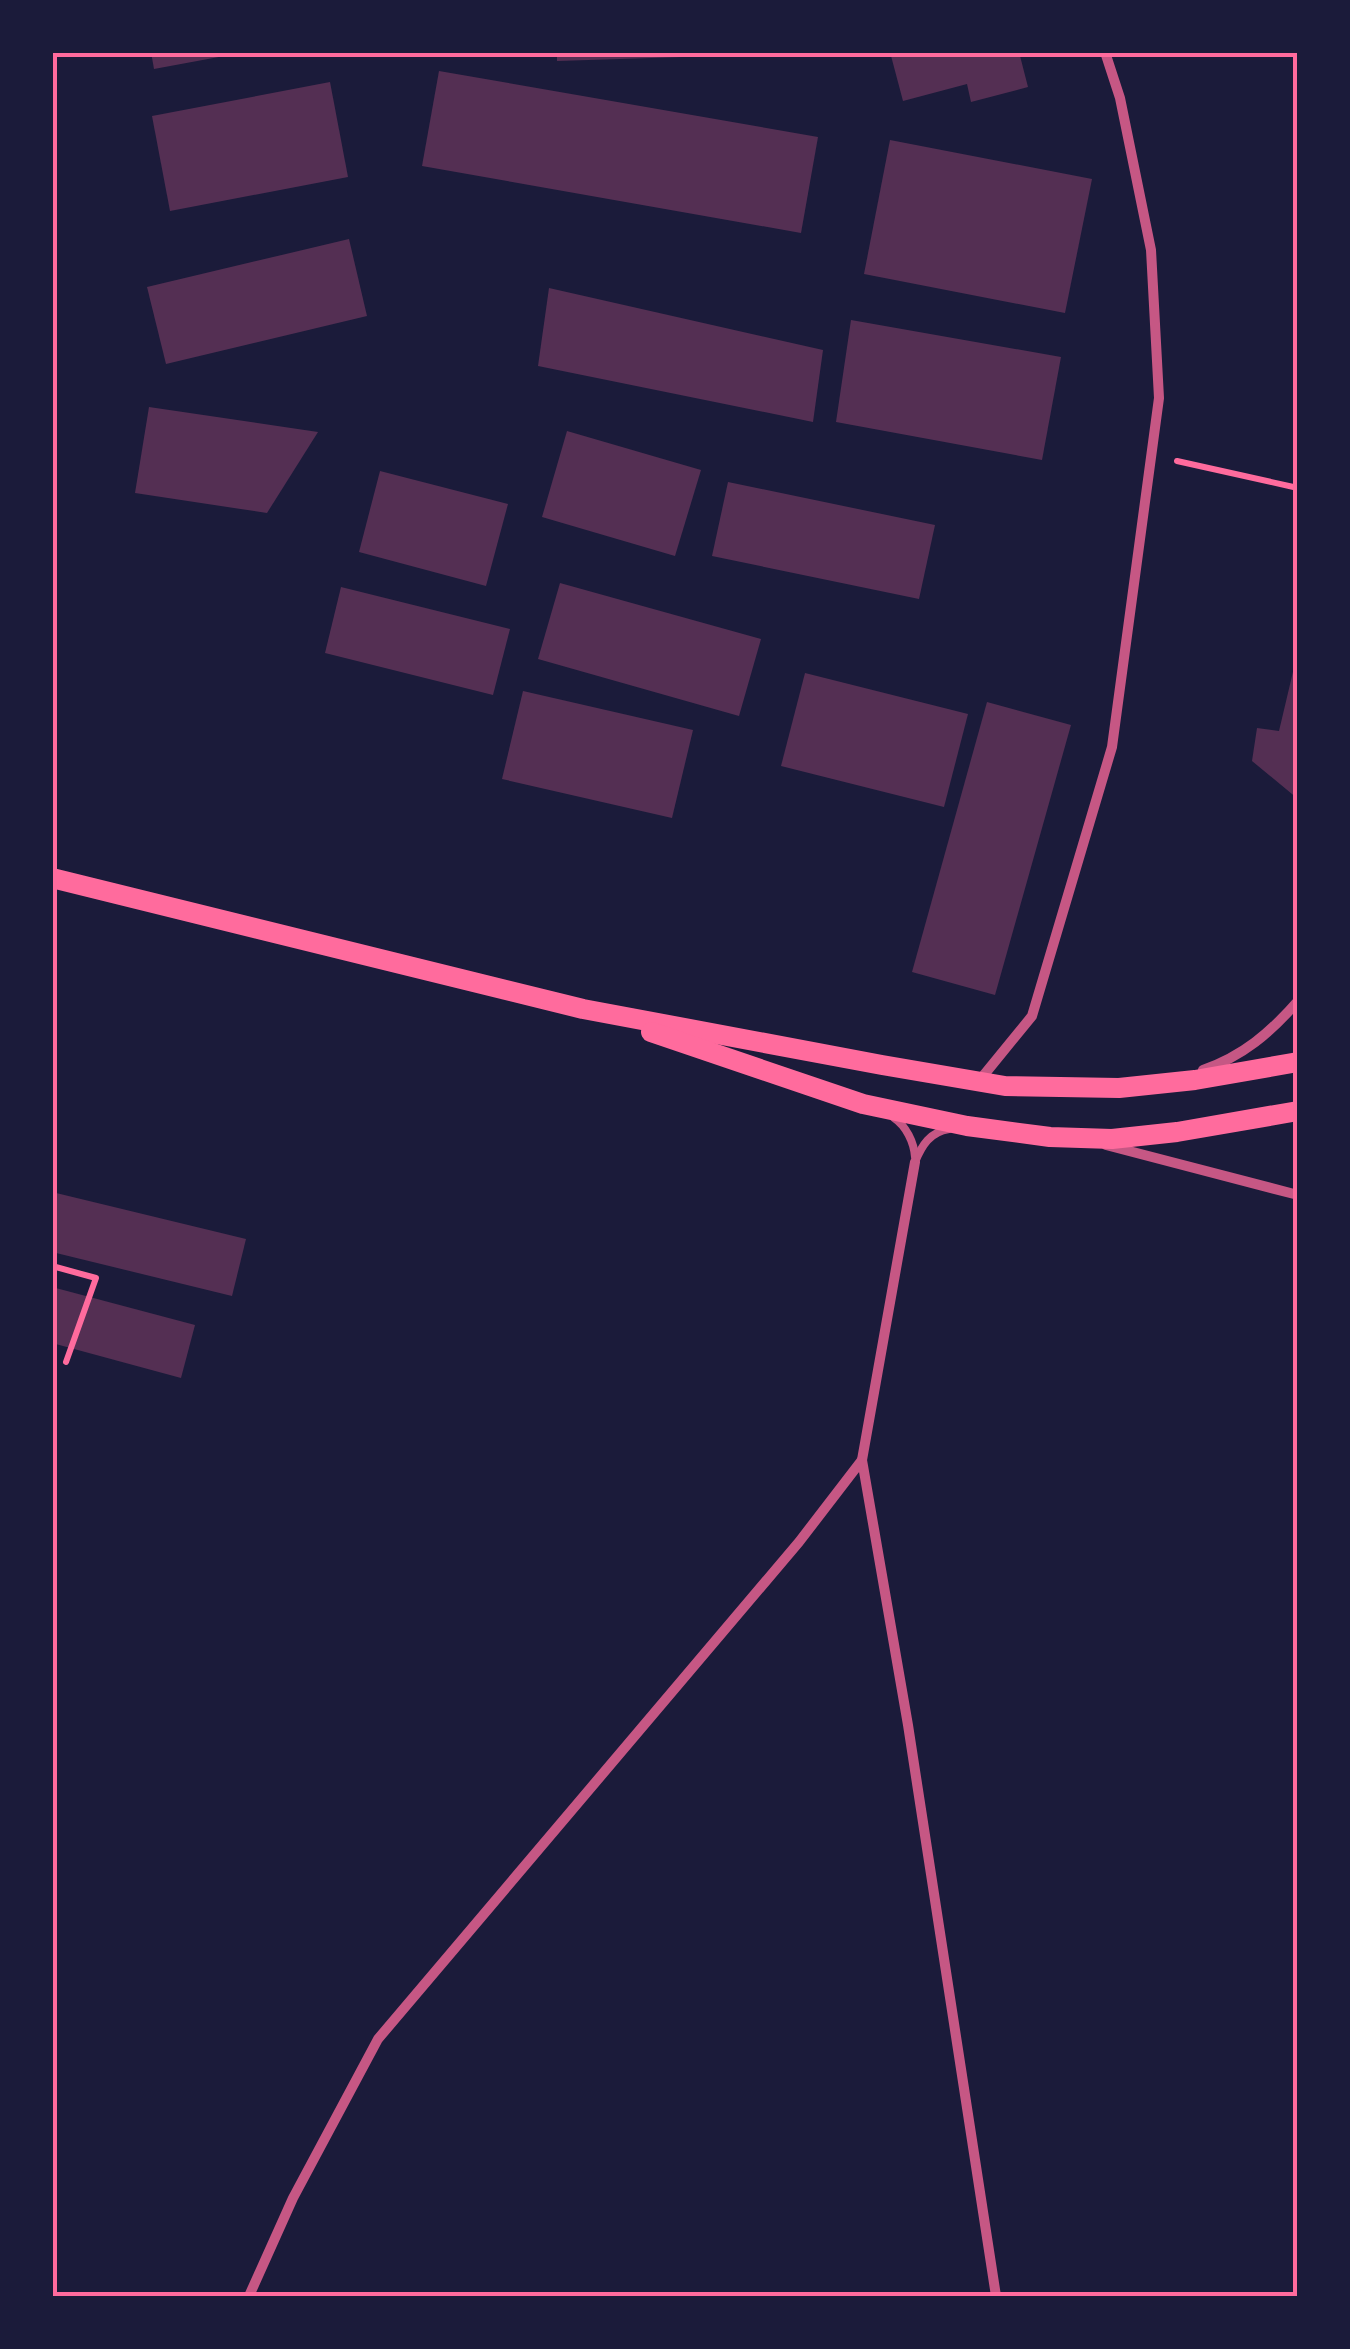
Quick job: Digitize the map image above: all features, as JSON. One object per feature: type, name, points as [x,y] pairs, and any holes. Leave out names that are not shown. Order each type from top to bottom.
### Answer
[{"type":"main road","points":[[52,878],[583,1009],[1005,1086],[1119,1088],[1195,1080],[1298,1062]]},
{"type":"main road","points":[[583,1009],[882,1109],[967,1126],[1112,1138],[1176,1132],[1298,1110]]},
{"type":"street","points":[[979,1081],[1032,1016],[1112,748],[1158,398],[1150,250],[1120,98],[1104,52]]},
{"type":"street","points":[[1156,1084],[1223,1063],[1246,1050],[1298,1002]]},
{"type":"street","points":[[1076,1138],[1298,1195]]},
{"type":"street","points":[[915,1162],[862,1460],[908,1726],[996,2296]]},
{"type":"street","points":[[249,2296],[293,2198],[378,2038],[799,1542],[862,1460]]},
{"type":"lane","points":[[882,1109],[901,1122],[914,1149],[915,1162]]},
{"type":"lane","points":[[915,1162],[921,1147],[939,1131],[967,1126]]},
{"type":"path","points":[[1151,455],[1298,488]]},
{"type":"path","points":[[52,1266],[96,1278],[66,1362]]},
{"type":"building","points":[[151,52],[234,52],[235,54],[154,69]]},
{"type":"building","points":[[557,52],[715,52],[715,56],[557,61]]},
{"type":"building","points":[[890,52],[1019,52],[1028,87],[971,102],[967,84],[903,101]]},
{"type":"building","points":[[439,71],[818,137],[801,233],[422,166]]},
{"type":"building","points":[[330,82],[348,177],[170,211],[152,116]]},
{"type":"building","points":[[890,140],[1092,179],[1065,313],[864,274]]},
{"type":"building","points":[[349,239],[367,316],[166,364],[147,287]]},
{"type":"building","points":[[549,288],[823,350],[813,422],[538,366]]},
{"type":"building","points":[[851,320],[1061,357],[1042,460],[836,422]]},
{"type":"building","points":[[149,407],[318,432],[267,513],[135,493]]},
{"type":"building","points":[[567,431],[701,470],[675,556],[542,517]]},
{"type":"building","points":[[380,471],[508,504],[486,586],[359,552]]},
{"type":"building","points":[[728,482],[935,525],[919,599],[712,556]]},
{"type":"building","points":[[560,583],[761,639],[739,716],[538,659]]},
{"type":"building","points":[[341,587],[510,629],[493,695],[325,653]]},
{"type":"building","points":[[1296,659],[1298,799],[1252,761],[1257,728],[1279,731]]},
{"type":"building","points":[[805,673],[968,714],[944,807],[781,766]]},
{"type":"building","points":[[523,691],[693,730],[672,818],[502,779]]},
{"type":"building","points":[[987,702],[1071,725],[995,995],[912,972]]},
{"type":"building","points":[[52,1192],[246,1239],[232,1296],[52,1252]]},
{"type":"building","points":[[52,1287],[195,1325],[181,1378],[52,1343]]}]
